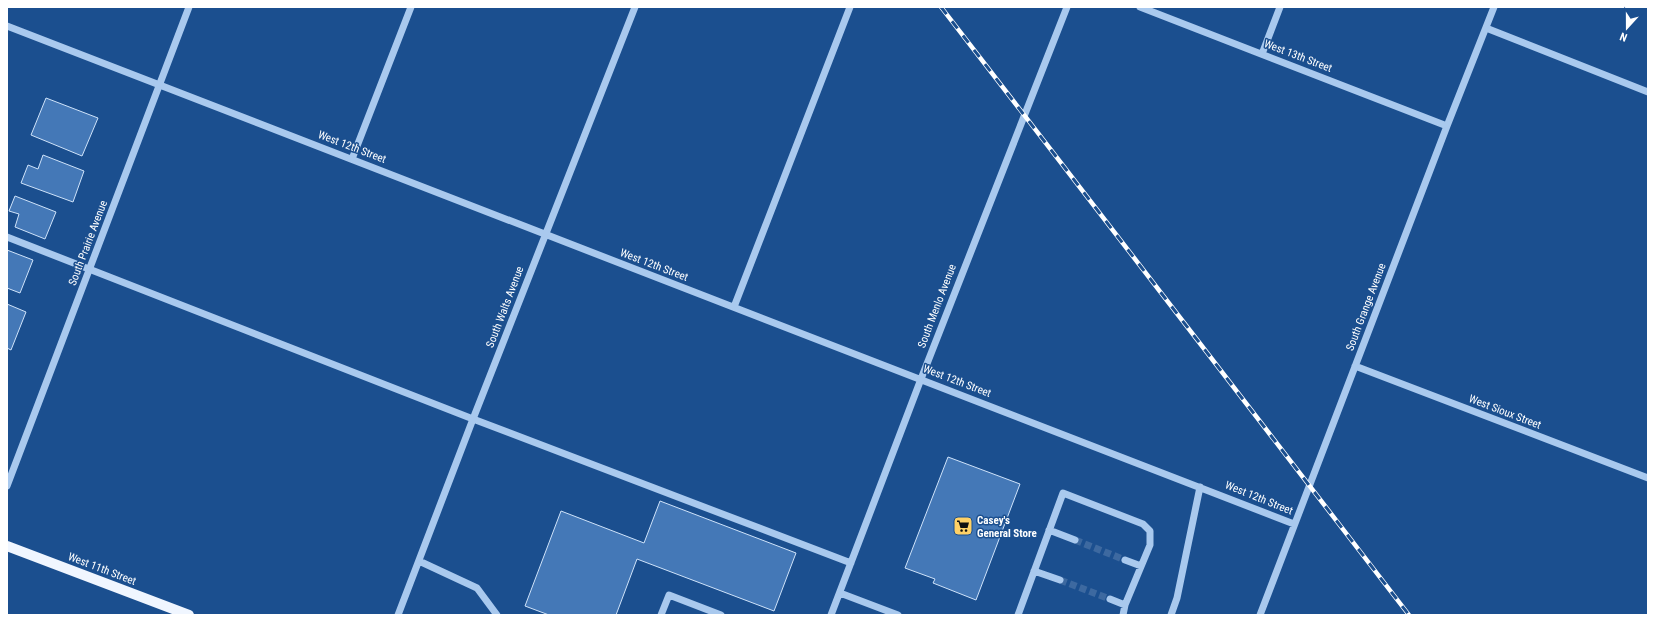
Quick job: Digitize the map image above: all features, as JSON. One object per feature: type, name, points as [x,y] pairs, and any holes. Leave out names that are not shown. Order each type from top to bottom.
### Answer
[{"type":"main road","name":"West 11th Street","points":[[7,546],[189,615]]},
{"type":"street","name":"South Prairie Avenue","points":[[7,486],[189,7]]},
{"type":"street","points":[[352,159],[410,7]]},
{"type":"street","name":"South Walts Avenue","points":[[398,615],[634,7]]},
{"type":"street","points":[[734,307],[850,7]]},
{"type":"street","name":"South Menlo Avenue","points":[[831,615],[921,379],[1067,7]]},
{"type":"street","name":"West 13th Street","points":[[1140,7],[1447,126]]},
{"type":"street","points":[[1262,54],[1280,7]]},
{"type":"street","name":"South Grange Avenue","points":[[1260,615],[1494,7]]},
{"type":"street","name":"West 12th Street","points":[[7,26],[1294,524]]},
{"type":"street","points":[[1486,28],[1648,92]]},
{"type":"street","points":[[7,238],[473,419],[851,563]]},
{"type":"street","name":"West Sioux Street","points":[[1355,366],[1648,478]]},
{"type":"street","points":[[1171,615],[1177,598],[1200,487]]},
{"type":"street","points":[[1018,615],[1063,493],[1143,524],[1150,531],[1150,545],[1125,605],[1123,615]]},
{"type":"street","points":[[1049,530],[1075,540]]},
{"type":"street","points":[[1125,560],[1141,566]]},
{"type":"street","points":[[419,561],[477,588],[497,615]]},
{"type":"street","points":[[1034,571],[1060,580]]},
{"type":"street","points":[[840,592],[898,615]]},
{"type":"street","points":[[661,615],[670,594],[721,615]]},
{"type":"street","points":[[1110,599],[1125,605]]},
{"type":"building","points":[[46,98],[98,118],[82,156],[31,135]]},
{"type":"building","points":[[43,155],[84,171],[73,202],[21,183],[28,165],[38,169]]},
{"type":"building","points":[[15,196],[56,212],[45,239],[15,227],[19,214],[9,211]]},
{"type":"building","points":[[7,250],[33,260],[20,293],[7,288]]},
{"type":"building","points":[[7,304],[26,312],[11,350],[7,348]]},
{"type":"building","name":"Casey's General Store","points":[[948,457],[1020,484],[976,600],[933,583],[935,579],[905,568]]},
{"type":"building","points":[[660,501],[796,553],[774,611],[637,559],[616,615],[549,615],[525,606],[561,511],[644,543]]},
{"type":"tunnel","points":[[1075,540],[1125,560]]},
{"type":"tunnel","points":[[1060,580],[1110,599]]},
{"type":"railway","points":[[941,7],[1409,615]]},
{"type":"place","name":"Casey's General Store","points":[[963,526]]}]
